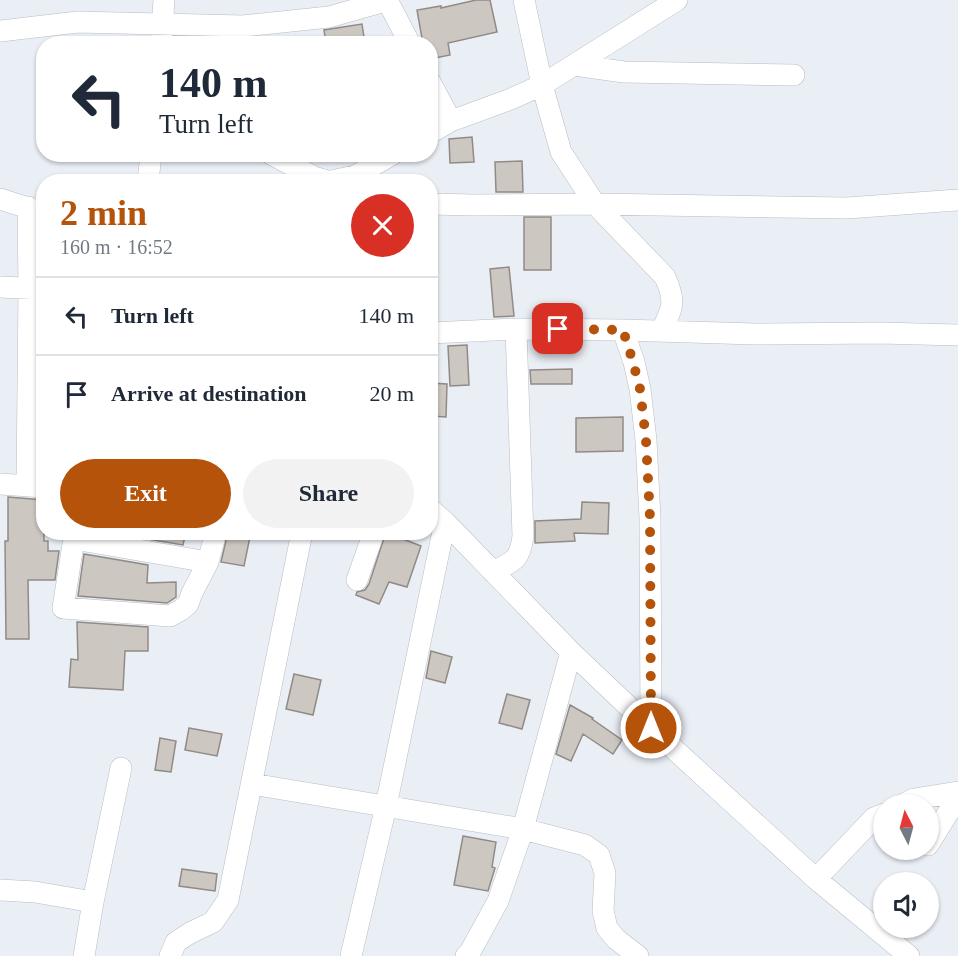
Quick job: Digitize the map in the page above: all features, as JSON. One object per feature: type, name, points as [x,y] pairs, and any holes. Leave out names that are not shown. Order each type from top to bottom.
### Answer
[{"type":"street","points":[[162,34],[164,0]]},
{"type":"street","points":[[0,31],[78,22],[162,34],[329,16],[388,0],[406,36]]},
{"type":"street","points":[[524,0],[542,85],[561,152],[595,204],[665,277],[673,301],[671,313],[661,331]]},
{"type":"street","points":[[438,128],[451,121],[542,85],[677,0]]},
{"type":"street","points":[[574,65],[624,72],[794,75]]},
{"type":"street","points":[[438,97],[451,121]]},
{"type":"street","points":[[286,162],[308,174]]},
{"type":"street","points":[[358,174],[379,162]]},
{"type":"street","points":[[0,199],[36,210],[35,486],[0,484]]},
{"type":"street","points":[[438,204],[847,208],[958,200]]},
{"type":"street","points":[[0,287],[36,289]]},
{"type":"street","points":[[438,333],[516,329],[958,335]]},
{"type":"street","points":[[493,572],[514,560],[522,550],[516,329]]},
{"type":"street","points":[[623,330],[640,389],[646,440],[650,518],[651,728]]},
{"type":"street","points":[[438,516],[571,652],[651,728],[816,879],[909,956]]},
{"type":"street","points":[[73,540],[63,608],[170,616],[188,604],[208,562],[214,540]]},
{"type":"street","points":[[95,540],[208,562]]},
{"type":"street","points":[[170,956],[176,942],[213,922],[228,900],[300,540]]},
{"type":"street","points":[[357,580],[371,540]]},
{"type":"street","points":[[351,956],[386,806],[434,540]]},
{"type":"street","points":[[466,956],[498,901],[523,829],[571,652]]},
{"type":"street","points":[[84,956],[121,768]]},
{"type":"street","points":[[252,784],[523,829],[585,845],[599,855],[605,873],[603,911],[607,928],[616,939],[638,956]]},
{"type":"street","points":[[939,795],[958,792]]},
{"type":"street","points":[[939,828],[958,796]]},
{"type":"street","points":[[816,879],[873,819]]},
{"type":"street","points":[[0,890],[35,892],[93,902]]},
{"type":"building","points":[[476,0],[490,0],[497,32],[448,43],[450,55],[438,57],[438,36],[422,36],[417,10],[441,6],[441,8]]},
{"type":"building","points":[[362,24],[364,36],[325,36],[324,30]]},
{"type":"building","points":[[472,137],[474,162],[450,163],[449,139]]},
{"type":"building","points":[[522,161],[523,192],[496,192],[495,162]]},
{"type":"building","points":[[524,217],[551,217],[551,270],[524,270]]},
{"type":"building","points":[[509,267],[514,316],[494,317],[490,269]]},
{"type":"building","points":[[467,345],[469,385],[450,386],[448,346]]},
{"type":"building","points":[[572,369],[572,384],[531,384],[530,370]]},
{"type":"building","points":[[438,383],[447,384],[446,417],[438,416]]},
{"type":"building","points":[[623,417],[623,451],[576,452],[576,418]]},
{"type":"building","points":[[8,497],[36,499],[36,540],[48,541],[48,551],[59,551],[55,580],[28,580],[29,639],[6,639],[5,541],[8,541]]},
{"type":"building","points":[[582,502],[609,503],[608,534],[574,533],[575,541],[535,543],[535,521],[581,519]]},
{"type":"building","points":[[153,540],[184,540],[183,545]]},
{"type":"building","points":[[226,540],[249,540],[244,566],[221,562]]},
{"type":"building","points":[[383,540],[406,540],[421,546],[407,587],[389,582],[379,604],[356,595],[357,592],[365,590]]},
{"type":"building","points":[[84,554],[148,565],[147,583],[176,582],[176,597],[167,603],[78,596]]},
{"type":"building","points":[[77,622],[148,627],[148,651],[125,651],[123,690],[69,687],[71,659],[78,660]]},
{"type":"building","points":[[431,651],[452,657],[445,683],[426,678]]},
{"type":"building","points":[[294,674],[321,680],[313,715],[286,709]]},
{"type":"building","points":[[507,694],[530,700],[522,729],[499,723]]},
{"type":"building","points":[[570,705],[593,718],[622,740],[613,754],[583,734],[571,761],[556,754]]},
{"type":"building","points":[[189,728],[222,734],[217,756],[185,750]]},
{"type":"building","points":[[160,738],[176,741],[171,772],[155,770]]},
{"type":"building","points":[[463,836],[496,842],[492,867],[495,868],[488,891],[454,885]]},
{"type":"building","points":[[182,869],[217,874],[215,891],[179,886]]},
{"type":"route","points":[[558,329],[623,330],[640,389],[646,440],[650,518],[651,728]]}]
